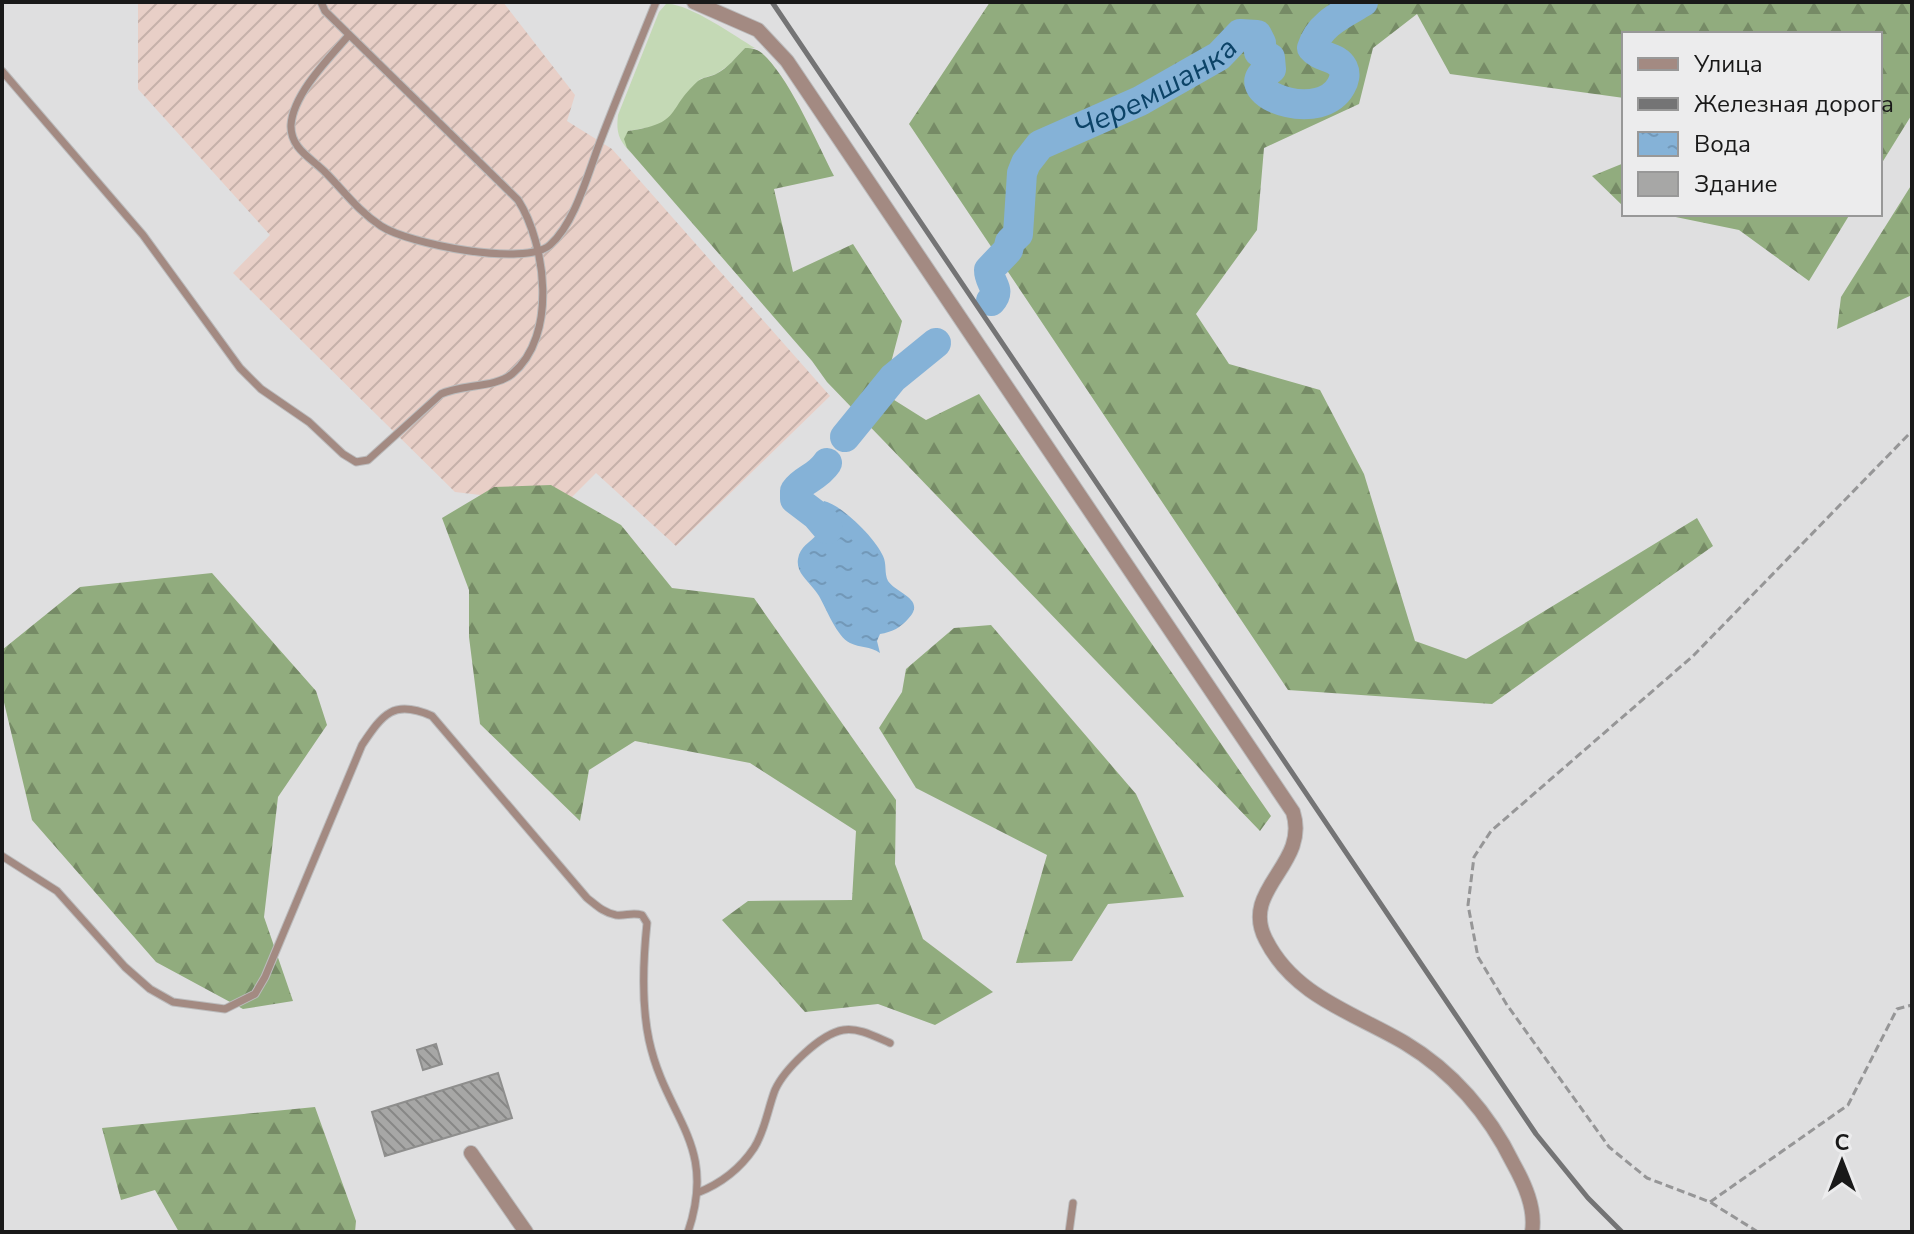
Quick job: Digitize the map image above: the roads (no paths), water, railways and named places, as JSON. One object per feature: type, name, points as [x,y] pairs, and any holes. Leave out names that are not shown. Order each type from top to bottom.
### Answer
[{"type":"street","points":[[694,2],[758,30],[787,61],[1293,812],[1297,836],[1291,853],[1259,907],[1258,923],[1275,957],[1309,991],[1407,1044],[1457,1082],[1507,1150],[1528,1198],[1534,1224],[1532,1232]]},
{"type":"street","points":[[471,1153],[526,1232]]},
{"type":"lane","points":[[2,71],[143,235],[240,368],[261,389],[309,422],[343,454],[356,462],[368,460],[441,394],[496,382],[512,373],[527,354],[538,329],[542,282],[539,252],[533,228],[518,200],[325,11],[321,2]]},
{"type":"lane","points":[[349,35],[312,80],[296,109],[291,128],[297,146],[362,212],[393,233],[416,241],[524,256],[539,252],[556,240],[576,204],[656,2]]},
{"type":"lane","points":[[2,856],[57,891],[125,967],[150,989],[173,1002],[225,1009],[255,994],[265,977],[362,745],[374,728],[383,718],[398,710],[413,708],[432,716],[587,898],[601,910],[614,915],[632,912],[642,915],[647,923],[644,1000],[649,1040],[664,1087],[693,1146],[697,1163],[697,1193],[688,1232]]},
{"type":"lane","points":[[697,1193],[713,1187],[734,1171],[755,1147],[776,1088],[789,1069],[823,1038],[844,1029],[866,1033],[890,1043]]},
{"type":"lane","points":[[1069,1232],[1073,1203]]},
{"type":"water","points":[[824,501],[840,509],[866,532],[883,556],[888,581],[914,606],[905,622],[896,629],[880,634],[877,641],[880,653],[845,640],[817,593],[799,570],[799,555],[817,534],[813,518]]},
{"type":"waterway","name":"Черемшанка","points":[[991,301],[995,290],[989,270],[1018,234],[1022,173],[1040,145],[1140,101],[1219,56],[1240,34],[1257,35],[1261,43],[1259,52],[1270,58],[1271,69],[1261,76],[1260,84],[1265,91],[1288,102],[1318,103],[1331,97],[1341,86],[1344,75],[1337,61],[1312,48],[1315,40],[1326,26],[1363,2]]},
{"type":"waterway","name":"Черемшанка","points":[[845,437],[893,378],[936,343]]},
{"type":"waterway","name":"Черемшанка","points":[[827,463],[798,487],[795,499],[828,529]]},
{"type":"railway","points":[[772,2],[1536,1134],[1588,1198],[1622,1232]]}]
